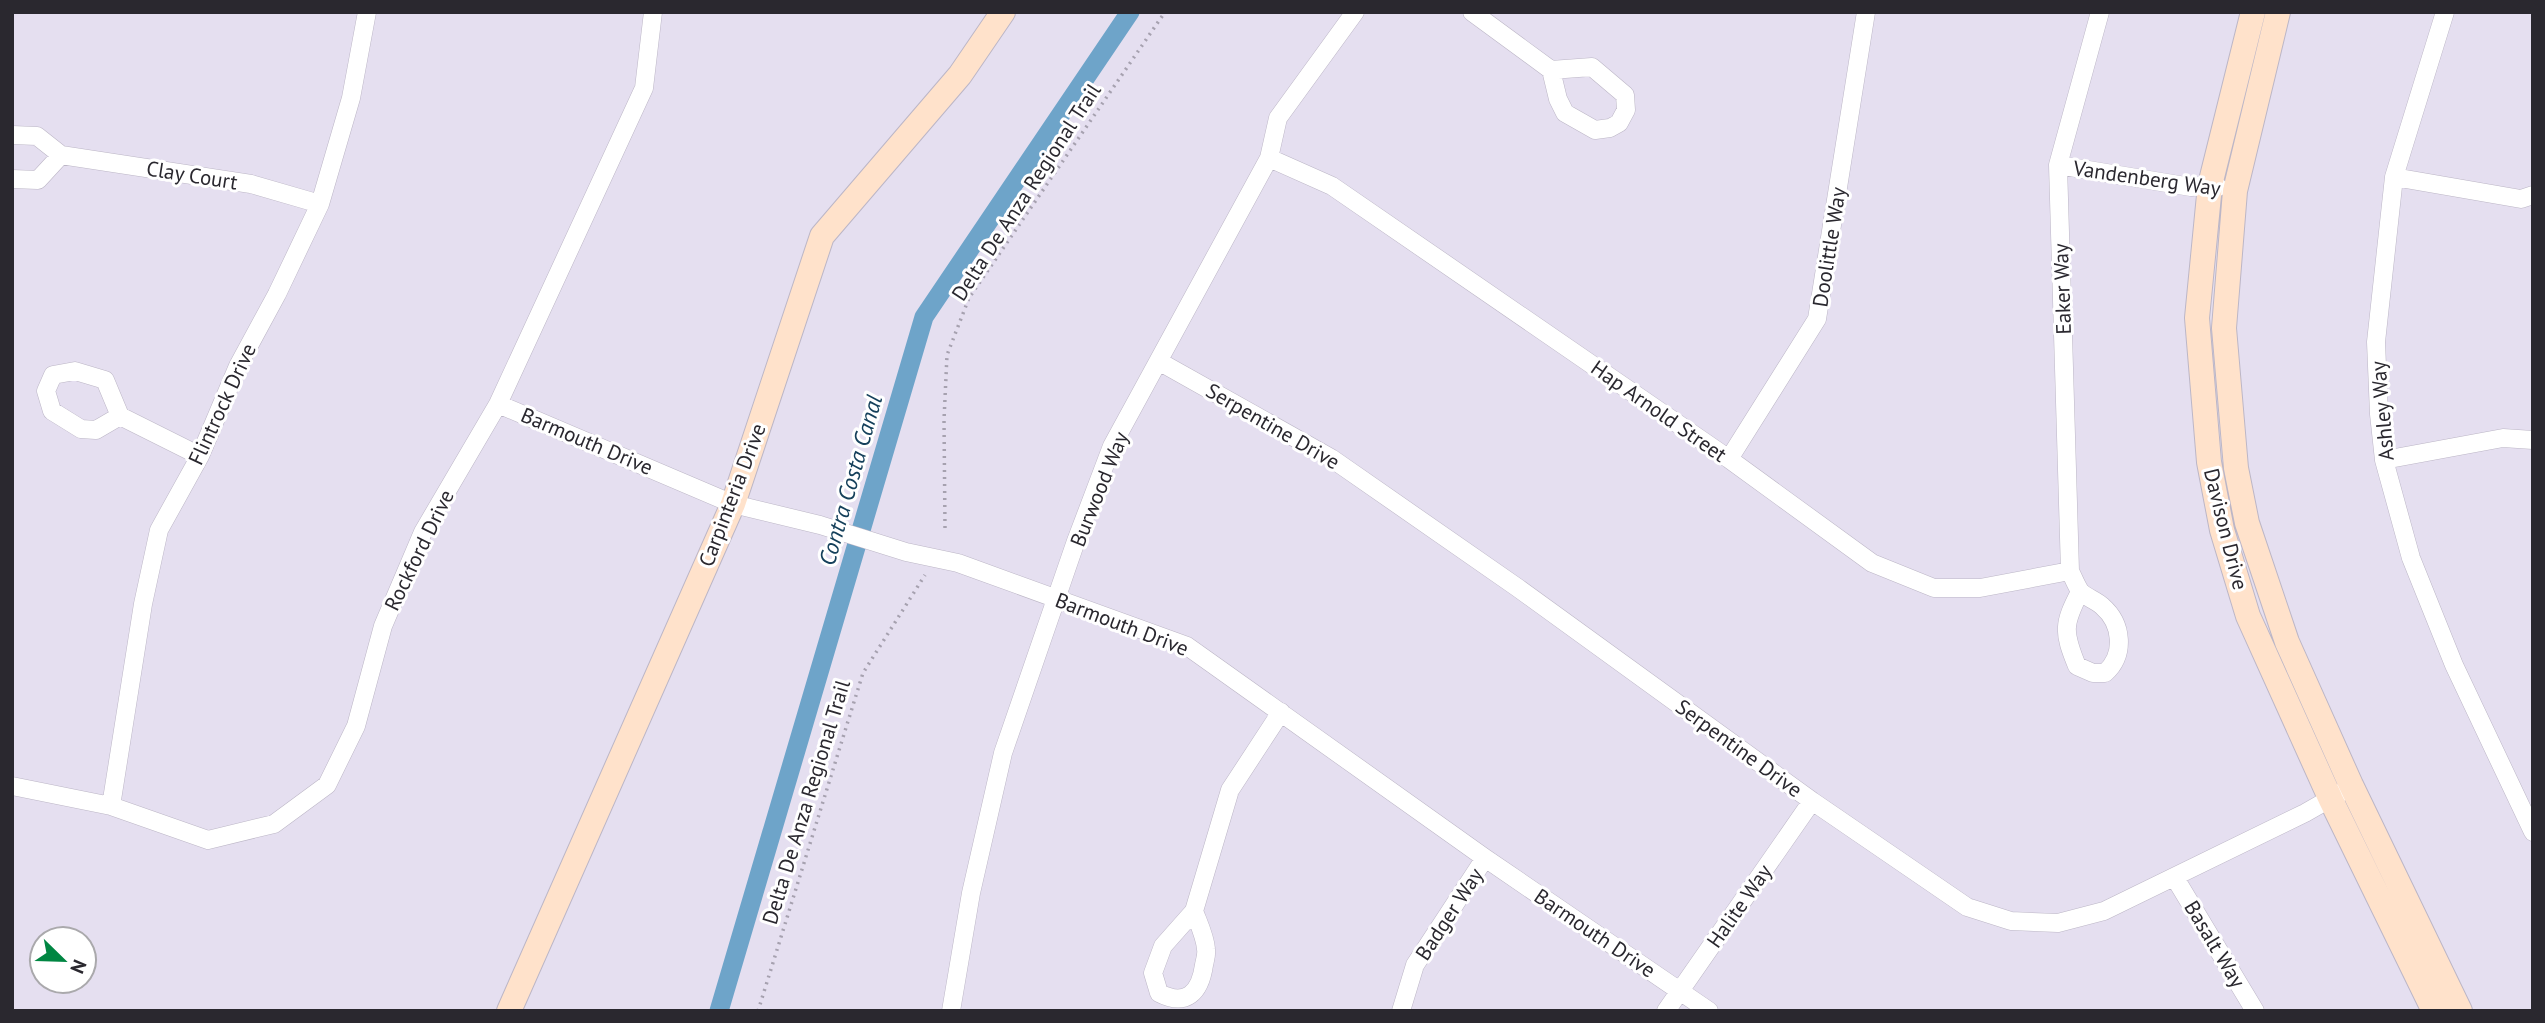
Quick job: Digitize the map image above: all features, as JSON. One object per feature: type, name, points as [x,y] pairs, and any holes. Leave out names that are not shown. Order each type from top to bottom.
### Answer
[{"type":"main road","name":"Carpinteria Drive","points":[[509,1011],[733,504],[822,236],[960,75],[1003,12]]},
{"type":"main road","name":"Davison Drive","points":[[2253,12],[2210,185],[2197,318],[2209,463],[2222,530],[2248,616],[2330,800],[2434,1011]]},
{"type":"main road","name":"Davison Drive","points":[[2278,12],[2235,191],[2224,328],[2236,467],[2245,512],[2287,642],[2351,785],[2460,1011]]},
{"type":"street","name":"Flintrock Drive","points":[[111,806],[159,530],[200,456],[237,366],[277,294],[320,204],[351,98],[367,12]]},
{"type":"street","name":"Rockford Drive","points":[[12,786],[111,806],[208,840],[274,824],[327,785],[356,726],[383,626],[423,532],[498,404],[644,88],[653,12]]},
{"type":"street","name":"Burwood Way","points":[[951,1011],[971,893],[1003,753],[1112,446],[1269,158],[1278,118],[1355,12]]},
{"type":"street","points":[[1472,12],[1550,70],[1565,113],[1595,130],[1610,128],[1619,123],[1626,110],[1625,95],[1592,67],[1550,70]]},
{"type":"street","name":"Doolittle Way","points":[[1728,459],[1817,319],[1866,12]]},
{"type":"street","name":"Eaker Way","points":[[2070,570],[2058,165],[2100,12]]},
{"type":"street","name":"Ashley Way","points":[[2445,12],[2394,177],[2376,342],[2379,414],[2384,460],[2411,558],[2454,665],[2533,832]]},
{"type":"street","name":"Clay Court","points":[[12,135],[37,135],[61,155],[251,184],[320,204]]},
{"type":"street","points":[[12,179],[38,180],[61,155]]},
{"type":"street","name":"Hap Arnold Street","points":[[1269,158],[1332,186],[1728,459],[1872,563],[1934,588],[1980,588],[2070,570]]},
{"type":"street","name":"Vandenberg Way","points":[[2058,165],[2190,187],[2210,185],[2235,191]]},
{"type":"street","points":[[2394,177],[2521,199],[2533,195]]},
{"type":"street","name":"Serpentine Drive","points":[[1160,362],[1331,458],[1518,588],[1812,802],[1967,907],[2011,921],[2058,923],[2104,911],[2330,800],[2351,785]]},
{"type":"street","name":"Barmouth Drive","points":[[498,404],[733,504],[820,525],[906,552],[958,563],[1187,646],[1485,858],[1709,1011]]},
{"type":"street","points":[[120,416],[200,456]]},
{"type":"street","points":[[2384,460],[2503,438],[2533,440]]},
{"type":"street","points":[[2070,570],[2080,592]]},
{"type":"street","points":[[1194,911],[1206,949],[1202,980],[1197,990],[1181,999],[1170,998],[1158,993],[1153,973],[1163,946],[1194,911],[1230,790],[1281,712]]},
{"type":"street","name":"Halite Way","points":[[1666,1011],[1812,802]]},
{"type":"street","name":"Badger Way","points":[[1401,1011],[1415,965],[1485,858]]},
{"type":"street","name":"Basalt Way","points":[[2175,878],[2255,1011]]},
{"type":"path","name":"Delta De Anza Regional Trail","points":[[945,528],[944,420],[947,355],[970,298],[1165,12]]},
{"type":"path","name":"Delta De Anza Regional Trail","points":[[758,1011],[863,673],[925,575]]},
{"type":"waterway","name":"Contra Costa Canal","points":[[719,1011],[924,317],[1130,12]]}]
